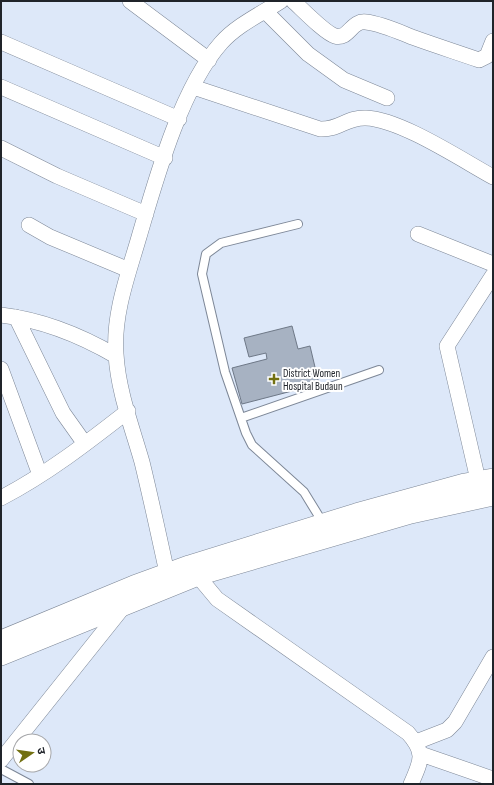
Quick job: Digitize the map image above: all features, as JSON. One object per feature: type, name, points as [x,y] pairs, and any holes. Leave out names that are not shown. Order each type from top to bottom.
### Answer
[{"type":"street","points":[[130,1],[209,60]]},
{"type":"street","points":[[167,573],[116,356],[115,334],[120,304],[146,214],[179,119],[193,87],[222,42],[242,26],[281,1]]},
{"type":"street","points":[[293,1],[334,36],[341,37],[346,35],[357,23],[364,22],[384,27],[479,60],[487,56],[493,41]]},
{"type":"street","points":[[265,11],[308,54],[344,80],[387,98]]},
{"type":"street","points":[[1,42],[179,119]]},
{"type":"street","points":[[1,87],[165,158]]},
{"type":"street","points":[[193,87],[320,129],[331,130],[355,118],[376,118],[386,121],[431,142],[493,178]]},
{"type":"street","points":[[1,148],[57,176],[146,214]]},
{"type":"street","points":[[29,225],[50,237],[129,270]]},
{"type":"street","points":[[418,234],[493,264]]},
{"type":"street","points":[[1,656],[123,608],[193,571],[323,523],[485,479],[447,346],[493,275]]},
{"type":"street","points":[[1,316],[16,317],[63,330],[89,340],[116,356]]},
{"type":"street","points":[[16,317],[63,413],[85,444]]},
{"type":"street","points":[[1,369],[40,475]]},
{"type":"street","points":[[1,498],[40,475],[85,444],[128,411]]},
{"type":"street","points":[[1,640],[134,585],[167,573],[193,571],[411,514],[493,496]]},
{"type":"street","points":[[193,571],[217,599],[408,733],[419,748],[493,779]]},
{"type":"street","points":[[1,760],[123,608],[134,585]]},
{"type":"street","points":[[419,748],[447,730],[455,722],[493,657]]},
{"type":"street","points":[[411,784],[418,768],[419,748]]},
{"type":"lane","points":[[298,224],[221,243],[206,254],[202,274],[225,372],[252,445],[304,492],[323,523]]},
{"type":"lane","points":[[241,418],[380,370]]},
{"type":"lane","points":[[1,769],[29,784]]},
{"type":"building","points":[[292,326],[298,349],[310,346],[319,384],[242,404],[232,368],[267,359],[266,353],[249,357],[244,338]]},
{"type":"place","name":"District Women Hospital Budaun","points":[[274,379]]}]
